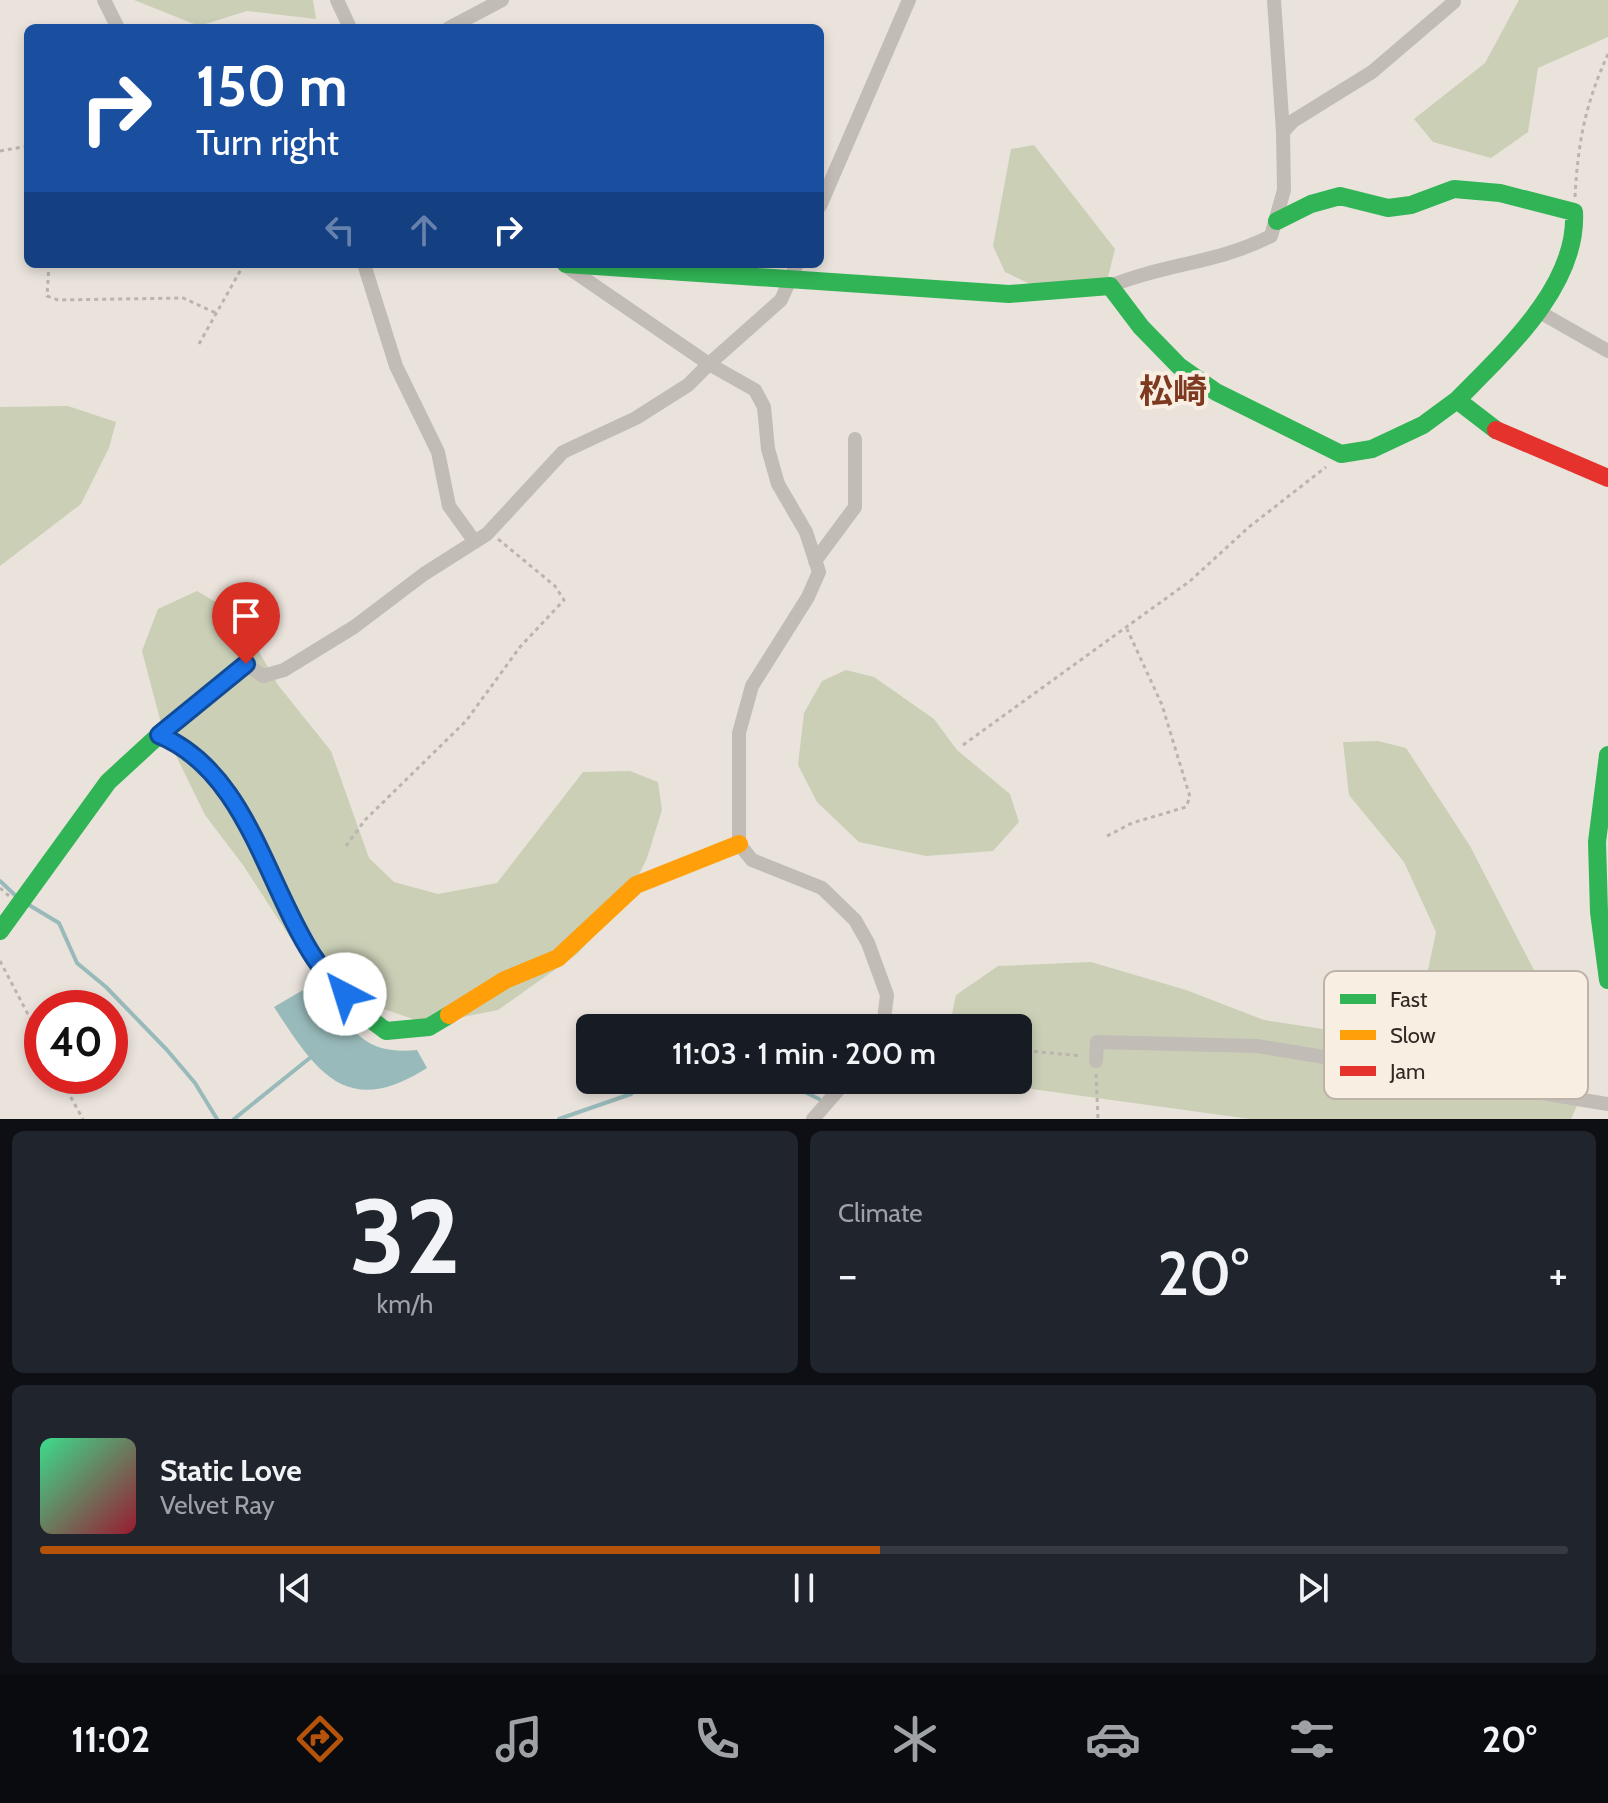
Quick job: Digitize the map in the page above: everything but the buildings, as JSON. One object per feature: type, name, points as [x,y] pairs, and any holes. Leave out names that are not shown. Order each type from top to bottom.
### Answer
[{"type":"street","points":[[104,0],[116,24]]},
{"type":"street","points":[[337,0],[348,24]]},
{"type":"street","points":[[457,24],[502,0]]},
{"type":"street","points":[[824,197],[909,0]]},
{"type":"street","points":[[695,268],[794,271],[1009,294],[1110,286],[1135,275],[1197,264],[1248,248],[1271,236],[1284,190],[1274,0]]},
{"type":"street","points":[[1283,132],[1293,121],[1372,72],[1454,2]]},
{"type":"street","points":[[1110,286],[1141,327],[1179,366],[1216,392],[1341,454],[1372,449],[1423,425],[1457,400],[1536,310],[1557,281],[1575,241],[1578,222],[1574,212],[1500,193],[1454,189],[1411,205],[1388,208],[1340,196],[1311,204],[1277,221]]},
{"type":"street","points":[[365,268],[396,366],[438,452],[449,506],[475,542]]},
{"type":"street","points":[[570,268],[709,364],[755,390],[764,407],[768,449],[778,484],[806,532],[819,572],[808,597],[752,686],[739,733],[739,844],[752,860],[822,888],[855,920],[868,943],[887,995],[885,1014]]},
{"type":"street","points":[[0,931],[21,907],[98,795],[123,767],[159,735],[246,664],[263,676],[284,670],[354,627],[424,574],[475,542],[563,452],[636,418],[688,385],[781,300],[794,271]]},
{"type":"street","points":[[1536,310],[1608,351]]},
{"type":"street","points":[[1457,400],[1471,415],[1503,434],[1608,478]]},
{"type":"street","points":[[815,561],[855,507],[855,439]]},
{"type":"street","points":[[159,735],[185,746],[242,812],[313,956],[360,1013],[386,1031],[429,1027],[505,980],[558,958],[636,885],[739,844]]},
{"type":"street","points":[[1608,755],[1597,842],[1599,912],[1608,980]]},
{"type":"street","points":[[1096,1061],[1097,1042],[1257,1046],[1324,1057]]},
{"type":"street","points":[[813,1119],[835,1094]]},
{"type":"street","points":[[1578,1099],[1608,1104]]},
{"type":"path","points":[[1574,212],[1578,141],[1591,92],[1608,54]]},
{"type":"path","points":[[0,151],[24,147]]},
{"type":"path","points":[[48,268],[47,296],[58,300],[183,298],[216,313]]},
{"type":"path","points":[[199,344],[242,268]]},
{"type":"path","points":[[963,745],[1127,629],[1341,454]]},
{"type":"path","points":[[346,846],[374,811],[466,721],[520,647],[564,600],[555,586],[489,531]]},
{"type":"path","points":[[1107,836],[1132,823],[1186,807],[1190,797],[1162,705],[1127,629]]},
{"type":"path","points":[[0,961],[24,1007]]},
{"type":"path","points":[[1032,1051],[1081,1056],[1096,1061],[1098,1119]]},
{"type":"path","points":[[69,1094],[83,1119]]},
{"type":"green space","points":[[134,0],[313,0],[316,19],[247,11],[205,24],[194,24]]},
{"type":"green space","points":[[1519,0],[1608,0],[1608,37],[1538,68],[1528,132],[1491,158],[1433,142],[1414,119],[1485,63]]},
{"type":"green space","points":[[1034,145],[1115,249],[1106,285],[1059,298],[1005,272],[993,246],[1011,149]]},
{"type":"green space","points":[[68,406],[116,422],[109,448],[81,504],[0,566],[0,407]]},
{"type":"green space","points":[[197,591],[238,615],[278,685],[331,751],[369,858],[394,882],[438,894],[497,883],[583,772],[630,771],[658,782],[662,810],[647,858],[627,899],[577,954],[498,1010],[428,1024],[342,995],[301,954],[243,865],[205,815],[162,727],[142,651],[158,609]]},
{"type":"green space","points":[[846,670],[874,677],[934,719],[957,750],[1010,794],[1019,822],[993,851],[926,856],[859,842],[817,802],[798,765],[804,713],[822,681]]},
{"type":"green space","points":[[1378,741],[1406,748],[1470,846],[1534,971],[1428,971],[1436,932],[1404,862],[1349,795],[1343,742]]},
{"type":"green space","points":[[1091,962],[1186,990],[1264,1020],[1324,1029],[1324,1099],[1580,1099],[1571,1119],[1250,1119],[1032,1089],[1032,1014],[952,1014],[956,995],[998,966]]},
{"type":"water","points":[[320,980],[357,1034],[381,1048],[417,1050],[427,1068],[399,1083],[375,1089],[355,1089],[320,1069],[274,1007]]},
{"type":"waterway","points":[[0,881],[18,898]]},
{"type":"waterway","points":[[29,905],[59,923],[77,963],[106,987],[167,1050],[195,1083],[217,1119]]},
{"type":"waterway","points":[[234,1119],[311,1057]]},
{"type":"waterway","points":[[559,1119],[631,1094]]},
{"type":"waterway","points":[[809,1094],[819,1099]]},
{"type":"traffic: fast","points":[[1277,221],[1311,204],[1340,196],[1388,208],[1411,205],[1454,189],[1500,193],[1574,212],[1572,239],[1564,266],[1551,291],[1516,338],[1457,400]]},
{"type":"traffic: fast","points":[[625,268],[1009,294],[1110,286],[1141,327],[1179,366],[1216,392],[1341,454],[1372,449],[1423,425],[1457,400],[1496,430]]},
{"type":"traffic: fast","points":[[0,931],[108,782],[159,735],[189,752],[214,775],[252,833],[314,957],[356,1006],[386,1031],[429,1027],[449,1015]]},
{"type":"traffic: fast","points":[[1608,755],[1597,842],[1599,912],[1608,980]]},
{"type":"traffic: slow","points":[[449,1015],[505,980],[558,958],[636,885],[739,844]]},
{"type":"traffic: jam","points":[[1496,430],[1608,478]]},
{"type":"district","name":"松崎","points":[[1173,391]]},
{"type":"route","points":[[246,664],[159,735],[185,746],[242,812],[313,956],[345,994]]}]
